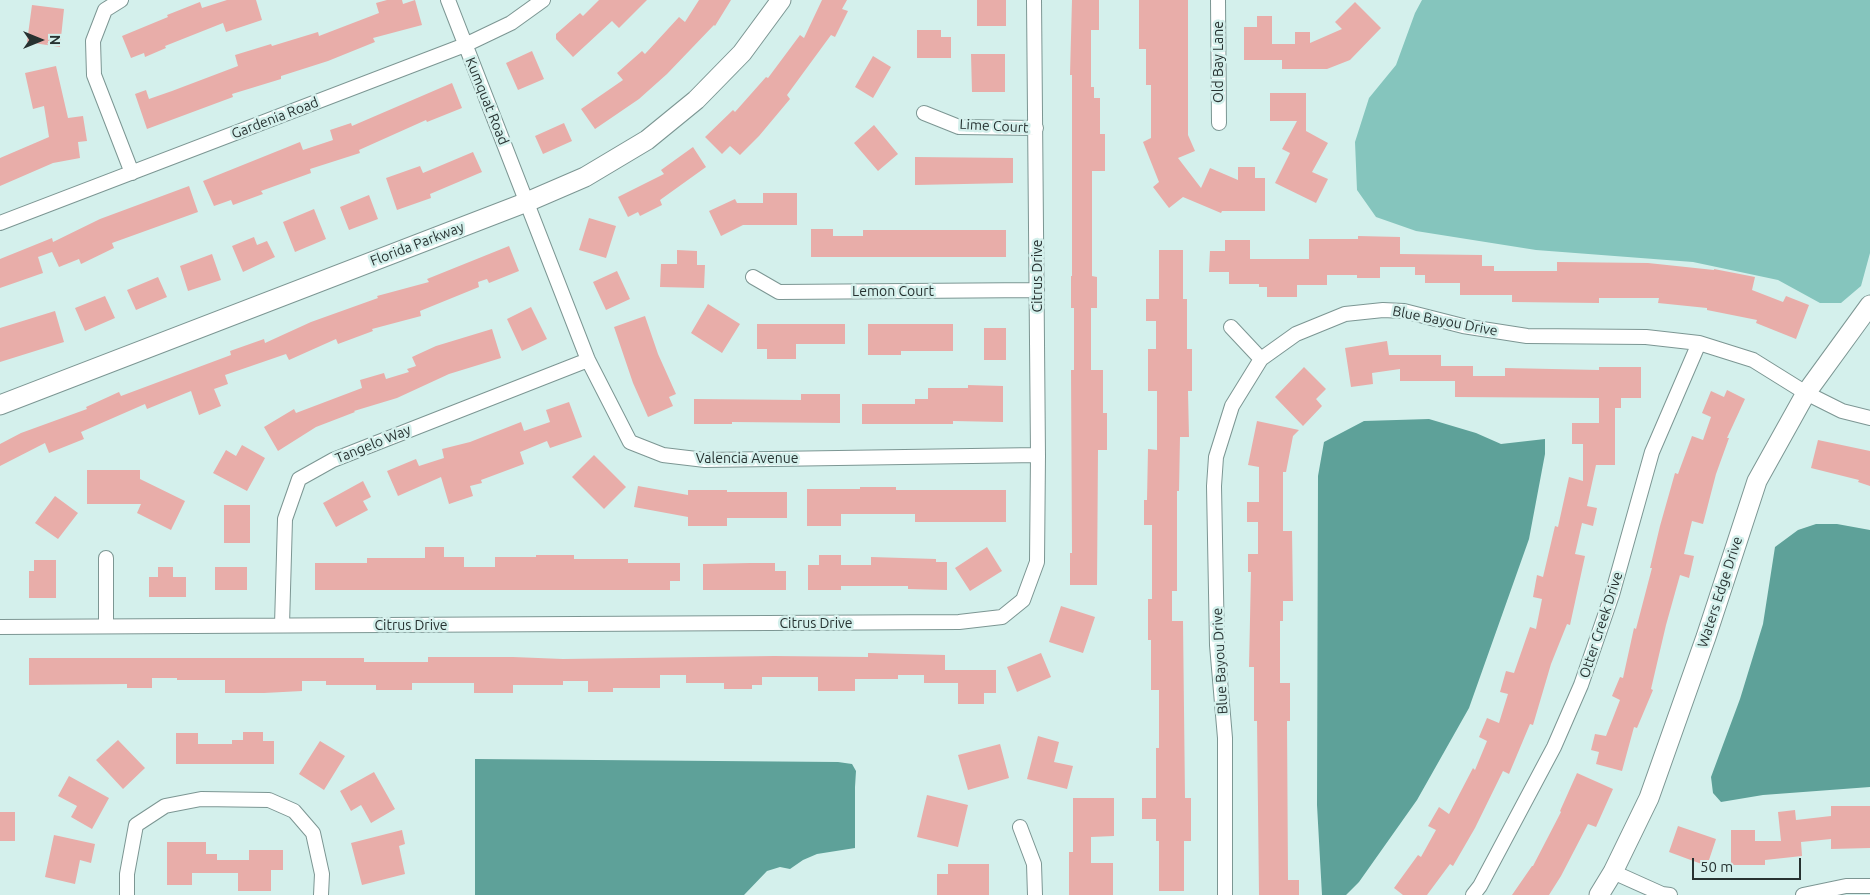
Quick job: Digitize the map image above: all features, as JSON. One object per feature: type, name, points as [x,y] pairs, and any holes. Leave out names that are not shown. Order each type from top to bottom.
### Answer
[{"type":"street","points":[[121,0],[105,10],[93,40],[94,75],[132,172]]},
{"type":"street","name":"Kumquat Road","points":[[448,0],[527,202]]},
{"type":"street","name":"Gardenia Road","points":[[0,223],[465,45],[511,23],[544,0]]},
{"type":"street","name":"Florida Parkway","points":[[0,405],[527,202],[585,177],[647,140],[696,100],[742,53],[781,0]]},
{"type":"street","name":"Citrus Drive","points":[[0,627],[959,622],[1002,617],[1023,600],[1037,562],[1038,454],[1034,0]]},
{"type":"street","name":"Old Bay Lane","points":[[1218,0],[1219,123]]},
{"type":"street","name":"Lime Court","points":[[924,113],[959,127],[1036,128]]},
{"type":"street","name":"Valencia Avenue","points":[[527,202],[588,360],[630,442],[663,454],[705,460],[1038,454]]},
{"type":"street","name":"Lemon Court","points":[[753,277],[779,292],[1037,290]]},
{"type":"street","name":"Waters Edge Drive","points":[[1599,895],[1613,872],[1649,798],[1706,637],[1757,481],[1806,393],[1870,305]]},
{"type":"street","name":"Blue Bayou Drive","points":[[1225,895],[1225,738],[1218,645],[1214,486],[1216,457],[1232,406],[1261,359],[1296,334],[1345,314],[1383,310],[1404,311],[1463,326],[1526,336],[1646,337],[1699,343],[1753,360],[1806,393],[1842,411],[1870,418]]},
{"type":"street","points":[[1231,328],[1261,359]]},
{"type":"street","name":"Otter Creek Drive","points":[[1473,895],[1480,886],[1554,747],[1581,684],[1612,595],[1652,452],[1699,343]]},
{"type":"street","name":"Tangelo Way","points":[[282,625],[285,519],[299,479],[333,460],[588,360]]},
{"type":"street","points":[[106,558],[106,626]]},
{"type":"street","points":[[127,895],[127,874],[136,825],[165,806],[201,799],[269,800],[294,811],[313,833],[322,874],[322,895]]},
{"type":"street","points":[[1020,828],[1034,864],[1035,895]]},
{"type":"street","points":[[1613,872],[1662,894],[1670,895]]},
{"type":"street","points":[[1803,895],[1846,886],[1870,886]]},
{"type":"shaded area","points":[[1422,0],[1870,0],[1870,253],[1861,286],[1841,303],[1820,303],[1778,280],[1693,262],[1536,250],[1416,231],[1376,217],[1357,190],[1355,142],[1369,98],[1396,65],[1415,13]]},
{"type":"shaded area","points":[[1429,419],[1476,433],[1501,444],[1545,439],[1545,454],[1529,539],[1469,708],[1417,800],[1359,882],[1346,895],[1322,895],[1317,805],[1318,476],[1324,442],[1364,421]]},
{"type":"shaded area","points":[[1816,524],[1837,524],[1870,530],[1870,787],[1763,795],[1721,802],[1713,793],[1711,777],[1740,699],[1763,624],[1775,547],[1798,530]]},
{"type":"shaded area","points":[[475,759],[838,762],[852,764],[856,771],[855,848],[817,854],[803,860],[790,869],[780,867],[767,871],[744,895],[475,895]]},
{"type":"building","points":[[227,0],[256,0],[262,20],[226,32],[223,23],[165,46],[166,48],[145,57],[144,53],[131,58],[122,36],[200,2],[202,8]]},
{"type":"building","points":[[387,0],[402,0],[403,4],[415,0],[422,25],[373,38],[375,42],[328,61],[281,76],[281,79],[232,94],[233,97],[147,129],[135,94],[146,90],[149,99],[172,91],[238,66],[235,55],[318,32],[319,36],[379,13],[376,3]]},
{"type":"building","points":[[599,0],[647,0],[619,28],[612,21],[573,57],[556,39],[556,34],[580,13],[583,16]]},
{"type":"building","points":[[699,0],[731,0],[715,26],[667,74],[639,99],[595,129],[581,109],[623,80],[617,73],[642,51],[645,54],[679,17],[685,22]]},
{"type":"building","points":[[822,0],[847,0],[842,9],[848,11],[835,37],[831,35],[787,95],[790,99],[759,136],[740,155],[730,146],[722,154],[705,137],[733,110],[735,112],[766,77],[768,78],[800,35],[804,38]]},
{"type":"building","points":[[977,0],[1006,0],[1006,26],[977,26]]},
{"type":"building","points":[[1072,0],[1099,0],[1099,30],[1091,30],[1091,87],[1094,87],[1094,98],[1100,98],[1100,134],[1105,134],[1105,171],[1092,171],[1092,276],[1097,277],[1097,308],[1091,308],[1091,370],[1103,370],[1103,413],[1107,413],[1107,450],[1098,450],[1097,585],[1070,585],[1070,553],[1072,553],[1071,370],[1074,370],[1074,308],[1071,308],[1072,75],[1070,75]]},
{"type":"building","points":[[1139,0],[1188,0],[1188,135],[1195,151],[1178,158],[1201,188],[1210,168],[1238,180],[1238,167],[1255,167],[1255,178],[1265,178],[1265,211],[1222,211],[1221,213],[1183,197],[1169,208],[1153,187],[1159,182],[1143,142],[1151,138],[1151,85],[1146,85],[1146,49],[1139,49]]},
{"type":"building","points":[[1355,2],[1381,28],[1350,60],[1327,69],[1282,69],[1282,60],[1244,60],[1244,27],[1257,27],[1257,16],[1272,16],[1272,44],[1295,44],[1295,32],[1310,32],[1310,43],[1342,29],[1335,22]]},
{"type":"building","points":[[32,5],[64,9],[60,47],[27,42]]},
{"type":"building","points":[[917,30],[941,30],[941,37],[951,37],[951,58],[917,58]]},
{"type":"building","points":[[532,51],[544,79],[518,90],[506,63]]},
{"type":"building","points":[[971,54],[1005,54],[1005,92],[972,92]]},
{"type":"building","points":[[873,56],[891,67],[873,98],[855,87]]},
{"type":"building","points":[[56,66],[68,118],[83,116],[87,141],[78,142],[80,158],[53,163],[0,186],[0,158],[49,137],[44,106],[33,109],[25,73]]},
{"type":"building","points":[[452,83],[462,108],[427,122],[426,120],[359,150],[360,153],[310,169],[311,173],[261,191],[263,194],[233,205],[231,200],[214,206],[203,181],[300,142],[303,150],[333,140],[330,130],[351,123],[352,126]]},
{"type":"building","points":[[1270,93],[1306,93],[1306,131],[1328,143],[1312,172],[1328,179],[1316,203],[1275,183],[1290,153],[1282,149],[1297,121],[1270,121]]},
{"type":"building","points":[[564,123],[572,141],[543,154],[535,136]]},
{"type":"building","points":[[874,125],[898,154],[878,171],[854,143]]},
{"type":"building","points":[[693,147],[706,167],[660,200],[662,205],[640,216],[638,212],[628,217],[618,197],[664,174],[661,170]]},
{"type":"building","points":[[473,152],[482,172],[430,194],[431,198],[397,210],[386,178],[420,166],[423,173]]},
{"type":"building","points":[[915,157],[1013,158],[1013,183],[915,185]]},
{"type":"building","points":[[189,186],[198,212],[112,243],[114,248],[81,264],[79,259],[59,267],[52,252],[38,257],[43,273],[0,288],[0,259],[52,238],[53,242],[100,219]]},
{"type":"building","points":[[763,193],[797,193],[797,225],[743,225],[721,236],[709,211],[735,199],[737,203],[763,203]]},
{"type":"building","points":[[369,195],[378,219],[349,230],[340,207]]},
{"type":"building","points":[[314,209],[326,239],[295,252],[283,222]]},
{"type":"building","points":[[589,218],[616,226],[606,258],[579,250]]},
{"type":"building","points":[[811,229],[833,229],[833,236],[863,236],[863,230],[1006,230],[1006,257],[811,257]]},
{"type":"building","points":[[1358,236],[1400,237],[1400,254],[1482,255],[1482,266],[1494,266],[1494,271],[1557,271],[1557,262],[1648,263],[1714,269],[1755,277],[1752,290],[1783,302],[1786,296],[1809,305],[1796,339],[1756,323],[1757,320],[1707,310],[1707,308],[1658,303],[1659,298],[1599,298],[1599,303],[1512,302],[1512,295],[1460,295],[1460,283],[1425,283],[1425,275],[1415,275],[1415,267],[1380,267],[1380,278],[1357,278],[1357,275],[1327,275],[1327,285],[1297,285],[1297,297],[1267,297],[1267,287],[1259,287],[1259,284],[1229,284],[1229,272],[1209,272],[1210,251],[1225,251],[1225,240],[1250,240],[1250,259],[1309,259],[1309,239],[1358,239]]},
{"type":"building","points":[[254,237],[257,245],[267,241],[275,257],[243,272],[232,246]]},
{"type":"building","points":[[509,246],[519,271],[489,283],[487,279],[478,282],[479,287],[420,311],[421,316],[372,329],[373,331],[338,344],[336,339],[289,360],[286,354],[225,375],[228,384],[214,389],[221,406],[199,415],[191,391],[147,409],[145,404],[81,432],[84,439],[49,453],[45,443],[0,466],[0,444],[21,433],[87,409],[86,407],[119,392],[121,396],[231,355],[230,351],[264,339],[265,343],[311,322],[378,298],[377,296],[429,282],[427,279]]},
{"type":"building","points":[[677,250],[697,251],[697,265],[705,265],[704,288],[660,287],[661,264],[677,264]]},
{"type":"building","points":[[1159,250],[1183,250],[1183,299],[1187,299],[1187,349],[1192,349],[1192,391],[1188,391],[1189,437],[1180,437],[1179,491],[1177,491],[1177,591],[1172,591],[1172,621],[1183,621],[1185,798],[1191,798],[1191,841],[1184,841],[1184,891],[1159,891],[1159,841],[1156,841],[1156,819],[1142,819],[1142,798],[1156,798],[1156,748],[1159,748],[1159,690],[1151,690],[1151,640],[1148,640],[1148,599],[1152,599],[1152,525],[1144,525],[1144,500],[1147,500],[1148,449],[1157,450],[1157,391],[1148,391],[1148,349],[1156,349],[1156,321],[1146,321],[1146,299],[1159,299]]},
{"type":"building","points":[[212,254],[221,280],[188,291],[180,266]]},
{"type":"building","points":[[617,271],[630,299],[606,310],[593,282]]},
{"type":"building","points":[[158,277],[167,297],[136,310],[127,290]]},
{"type":"building","points":[[105,296],[115,318],[85,331],[75,308]]},
{"type":"building","points":[[708,304],[740,324],[722,353],[691,333]]},
{"type":"building","points":[[531,307],[547,339],[522,351],[507,319]]},
{"type":"building","points":[[55,311],[64,342],[0,362],[0,328]]},
{"type":"building","points":[[645,316],[658,354],[676,394],[669,397],[673,406],[648,417],[633,383],[614,327]]},
{"type":"building","points":[[757,324],[845,324],[845,344],[796,344],[796,359],[767,359],[767,349],[757,349]]},
{"type":"building","points":[[868,324],[953,324],[953,351],[901,351],[901,355],[868,355]]},
{"type":"building","points":[[984,328],[1006,328],[1006,360],[984,360]]},
{"type":"building","points":[[492,329],[501,358],[449,374],[397,398],[354,411],[316,427],[278,451],[264,427],[294,409],[296,413],[362,388],[360,380],[384,373],[386,379],[409,372],[407,369],[416,366],[412,357],[436,346]]},
{"type":"building","points":[[1387,341],[1389,355],[1441,355],[1441,366],[1473,366],[1473,376],[1505,376],[1505,368],[1599,370],[1599,367],[1641,367],[1641,398],[1621,398],[1621,408],[1615,408],[1615,465],[1596,465],[1587,506],[1597,508],[1593,526],[1582,523],[1575,554],[1585,556],[1570,625],[1567,624],[1551,664],[1533,725],[1530,724],[1509,774],[1503,771],[1475,828],[1453,866],[1450,864],[1427,895],[1403,895],[1394,888],[1418,855],[1421,857],[1436,830],[1428,826],[1439,807],[1449,814],[1473,768],[1475,770],[1487,741],[1479,737],[1487,718],[1499,723],[1508,694],[1500,692],[1506,671],[1514,673],[1530,627],[1536,629],[1542,599],[1533,597],[1537,575],[1543,577],[1555,526],[1558,527],[1569,477],[1583,481],[1583,444],[1572,444],[1572,423],[1599,423],[1599,398],[1455,397],[1455,381],[1400,381],[1400,369],[1372,373],[1373,384],[1351,387],[1345,348]]},
{"type":"building","points":[[1304,367],[1326,389],[1316,399],[1322,406],[1303,426],[1275,397]]},
{"type":"building","points":[[968,385],[1003,386],[1003,422],[953,421],[953,424],[862,424],[862,404],[915,404],[915,399],[928,399],[928,388],[968,388]]},
{"type":"building","points":[[1727,390],[1745,399],[1727,438],[1729,438],[1716,474],[1703,524],[1692,521],[1684,554],[1694,556],[1689,578],[1680,575],[1666,625],[1651,689],[1653,690],[1637,728],[1634,727],[1622,771],[1596,764],[1599,752],[1591,750],[1595,734],[1606,736],[1620,700],[1612,696],[1620,677],[1623,678],[1634,628],[1636,629],[1652,568],[1650,568],[1660,526],[1675,473],[1678,474],[1692,436],[1703,440],[1711,417],[1702,413],[1711,391],[1724,397]]},
{"type":"building","points":[[801,394],[840,394],[840,423],[732,422],[732,424],[694,424],[694,399],[801,400]]},
{"type":"building","points":[[569,402],[582,437],[550,448],[547,441],[520,452],[524,464],[481,480],[482,483],[470,486],[473,496],[449,504],[441,477],[398,496],[387,471],[416,459],[419,466],[444,458],[442,449],[470,442],[521,422],[524,431],[550,422],[546,410]]},
{"type":"building","points":[[1257,421],[1299,430],[1293,436],[1286,472],[1283,472],[1283,531],[1292,531],[1293,601],[1283,601],[1283,621],[1280,621],[1280,683],[1290,683],[1290,721],[1287,721],[1288,880],[1299,880],[1299,895],[1259,895],[1257,721],[1254,721],[1254,667],[1249,667],[1251,572],[1248,572],[1248,554],[1258,554],[1258,522],[1247,522],[1247,502],[1259,502],[1259,467],[1248,465]]},
{"type":"building","points":[[1818,440],[1870,451],[1870,486],[1858,482],[1859,480],[1811,468]]},
{"type":"building","points":[[242,445],[265,458],[247,491],[213,473],[226,450],[236,456]]},
{"type":"building","points":[[594,455],[626,487],[604,509],[572,477]]},
{"type":"building","points":[[87,470],[140,470],[140,479],[185,501],[171,530],[137,513],[141,504],[87,504]]},
{"type":"building","points":[[363,481],[371,497],[363,501],[368,510],[336,527],[323,503]]},
{"type":"building","points":[[638,486],[688,495],[688,490],[787,492],[787,518],[727,518],[727,526],[688,526],[688,517],[634,507]]},
{"type":"building","points":[[860,487],[896,487],[896,490],[1006,490],[1006,522],[915,522],[915,514],[841,514],[841,526],[807,526],[807,489],[860,489]]},
{"type":"building","points":[[55,496],[78,513],[58,539],[35,523]]},
{"type":"building","points":[[224,505],[250,505],[250,543],[224,543]]},
{"type":"building","points":[[425,547],[444,547],[444,557],[464,557],[464,567],[495,567],[495,557],[536,557],[536,555],[574,555],[574,559],[628,559],[628,563],[680,563],[680,581],[670,581],[670,590],[315,590],[315,563],[367,563],[367,558],[425,558]]},
{"type":"building","points":[[987,547],[1002,571],[970,591],[955,568]]},
{"type":"building","points":[[819,555],[841,555],[841,565],[871,565],[871,557],[936,559],[936,562],[947,562],[947,590],[908,589],[908,586],[841,586],[841,590],[808,590],[808,565],[819,565]]},
{"type":"building","points":[[34,560],[56,560],[56,598],[29,598],[29,571],[34,571]]},
{"type":"building","points":[[775,563],[775,571],[786,571],[786,590],[703,590],[703,564]]},
{"type":"building","points":[[158,567],[173,567],[173,577],[186,577],[186,597],[149,597],[149,577],[158,577]]},
{"type":"building","points":[[215,567],[247,567],[247,590],[215,590]]},
{"type":"building","points":[[1061,606],[1095,617],[1083,653],[1049,642]]},
{"type":"building","points":[[868,653],[945,655],[945,670],[996,670],[996,693],[984,693],[984,704],[958,704],[958,683],[924,683],[924,675],[898,675],[898,679],[855,679],[855,691],[818,691],[818,677],[762,677],[762,685],[752,685],[752,689],[724,689],[724,683],[686,683],[686,675],[660,675],[660,688],[613,688],[613,692],[588,692],[588,681],[563,681],[563,685],[513,685],[513,693],[474,693],[474,683],[412,683],[412,690],[376,690],[376,685],[326,685],[326,681],[302,681],[302,691],[225,693],[225,680],[177,680],[177,678],[152,678],[152,688],[127,688],[127,684],[29,685],[29,658],[364,658],[364,662],[428,662],[428,657],[563,659],[774,656],[868,657]]},
{"type":"building","points":[[1041,653],[1051,677],[1017,692],[1007,667]]},
{"type":"building","points":[[243,732],[263,732],[263,741],[274,741],[274,764],[176,764],[176,733],[198,733],[198,744],[232,744],[232,740],[243,740]]},
{"type":"building","points":[[1038,736],[1059,742],[1054,762],[1073,766],[1067,789],[1027,779]]},
{"type":"building","points":[[118,740],[145,768],[123,789],[96,760]]},
{"type":"building","points":[[320,741],[345,756],[324,790],[299,774]]},
{"type":"building","points":[[1000,744],[1009,778],[968,790],[958,755]]},
{"type":"building","points":[[374,772],[395,809],[371,823],[361,805],[351,811],[340,791]]},
{"type":"building","points":[[1577,773],[1613,789],[1596,827],[1588,824],[1549,895],[1512,895],[1533,866],[1561,812]]},
{"type":"building","points":[[69,776],[109,798],[92,829],[71,817],[77,806],[58,796]]},
{"type":"building","points":[[927,795],[968,805],[958,847],[917,837]]},
{"type":"building","points":[[1073,798],[1114,798],[1114,836],[1091,837],[1091,863],[1113,863],[1113,895],[1069,895],[1069,852],[1073,852]]},
{"type":"building","points":[[1831,806],[1870,806],[1870,848],[1831,849],[1831,839],[1801,842],[1802,856],[1765,860],[1765,865],[1731,865],[1731,830],[1755,830],[1755,841],[1781,841],[1778,812],[1795,810],[1796,820],[1831,816]]},
{"type":"building","points":[[0,812],[15,812],[15,841],[0,841]]},
{"type":"building","points":[[1678,826],[1716,839],[1707,866],[1669,852]]},
{"type":"building","points":[[402,830],[405,844],[399,846],[405,874],[362,885],[351,843]]},
{"type":"building","points":[[54,835],[95,844],[91,863],[80,860],[75,884],[45,877]]},
{"type":"building","points":[[167,842],[206,842],[206,854],[217,854],[217,860],[249,860],[249,850],[283,850],[283,870],[271,870],[271,891],[238,891],[238,873],[192,873],[192,885],[167,885]]},
{"type":"building","points":[[948,864],[989,864],[989,895],[937,895],[937,874],[948,874]]}]
